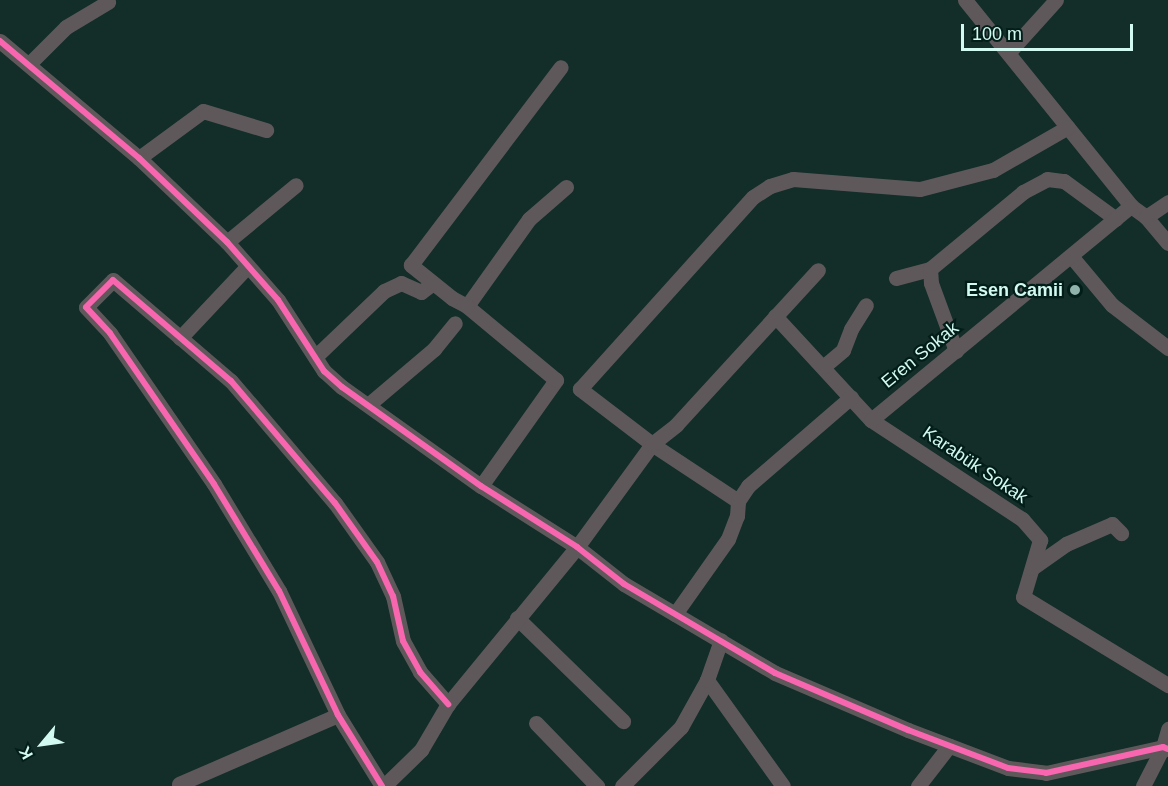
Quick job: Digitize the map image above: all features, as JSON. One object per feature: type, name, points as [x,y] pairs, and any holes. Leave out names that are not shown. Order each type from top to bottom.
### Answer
[{"type":"street","points":[[965,0],[1131,206],[1146,217],[1168,243]]},
{"type":"street","points":[[1009,52],[1056,0]]},
{"type":"street","points":[[29,64],[66,27],[108,2]]},
{"type":"street","points":[[0,41],[139,158],[227,242],[278,300],[324,371],[342,387],[481,486],[577,547],[624,584],[775,673],[1008,768],[1046,773],[1166,748]]},
{"type":"street","points":[[481,486],[556,381],[467,306],[411,265],[561,67]]},
{"type":"street","points":[[139,158],[203,111],[266,130]]},
{"type":"street","points":[[738,501],[652,444],[580,389],[753,197],[770,186],[793,179],[920,189],[993,170],[1068,127]]},
{"type":"street","points":[[896,278],[930,269],[1023,192],[1047,179],[1064,181],[1116,219]]},
{"type":"street","points":[[227,242],[296,185]]},
{"type":"street","points":[[467,306],[529,219],[566,187]]},
{"type":"street","points":[[1146,217],[1168,202]]},
{"type":"street","name":"Eren Sokak","points":[[871,420],[1131,206]]},
{"type":"street","points":[[1071,256],[1112,306],[1168,348]]},
{"type":"street","points":[[180,338],[247,267]]},
{"type":"street","points":[[930,269],[931,283],[956,351]]},
{"type":"street","points":[[448,704],[420,672],[403,641],[393,596],[377,562],[335,503],[231,381],[113,280],[86,307],[110,333],[214,484],[279,591],[338,715],[383,786],[421,750],[448,704],[577,547],[652,444],[676,425],[818,270]]},
{"type":"street","points":[[315,357],[384,291],[401,283],[421,292],[433,283]]},
{"type":"street","points":[[823,367],[843,350],[851,329],[866,305]]},
{"type":"street","name":"Karabük Sokak","points":[[776,316],[871,420],[1022,519],[1040,540],[1023,597],[1168,685]]},
{"type":"street","points":[[368,405],[434,349],[454,323]]},
{"type":"street","points":[[675,614],[728,539],[737,516],[738,501],[748,486],[851,397]]},
{"type":"street","points":[[1032,567],[1066,544],[1112,524],[1121,533]]},
{"type":"street","points":[[517,618],[623,721]]},
{"type":"street","points":[[622,786],[681,727],[707,680],[721,640]]},
{"type":"street","points":[[707,680],[779,780],[763,786]]},
{"type":"street","points":[[179,784],[338,715]]},
{"type":"street","points":[[536,723],[597,786]]},
{"type":"street","points":[[1143,786],[1166,748],[1168,729]]},
{"type":"street","points":[[918,786],[950,746]]},
{"type":"street","points":[[1037,786],[1046,773]]},
{"type":"cycle path","points":[[0,41],[139,158],[227,242],[278,300],[324,371],[342,387],[481,486],[577,547],[624,584],[775,673],[908,730],[1008,768],[1046,773],[1163,747],[1168,749]]},
{"type":"cycle path","points":[[382,786],[338,715],[279,591],[214,484],[110,333],[86,307],[113,280],[231,381],[335,503],[377,562],[393,596],[403,641],[420,672],[448,704]]},
{"type":"place","name":"Esen Camii","points":[[1075,290]]}]
